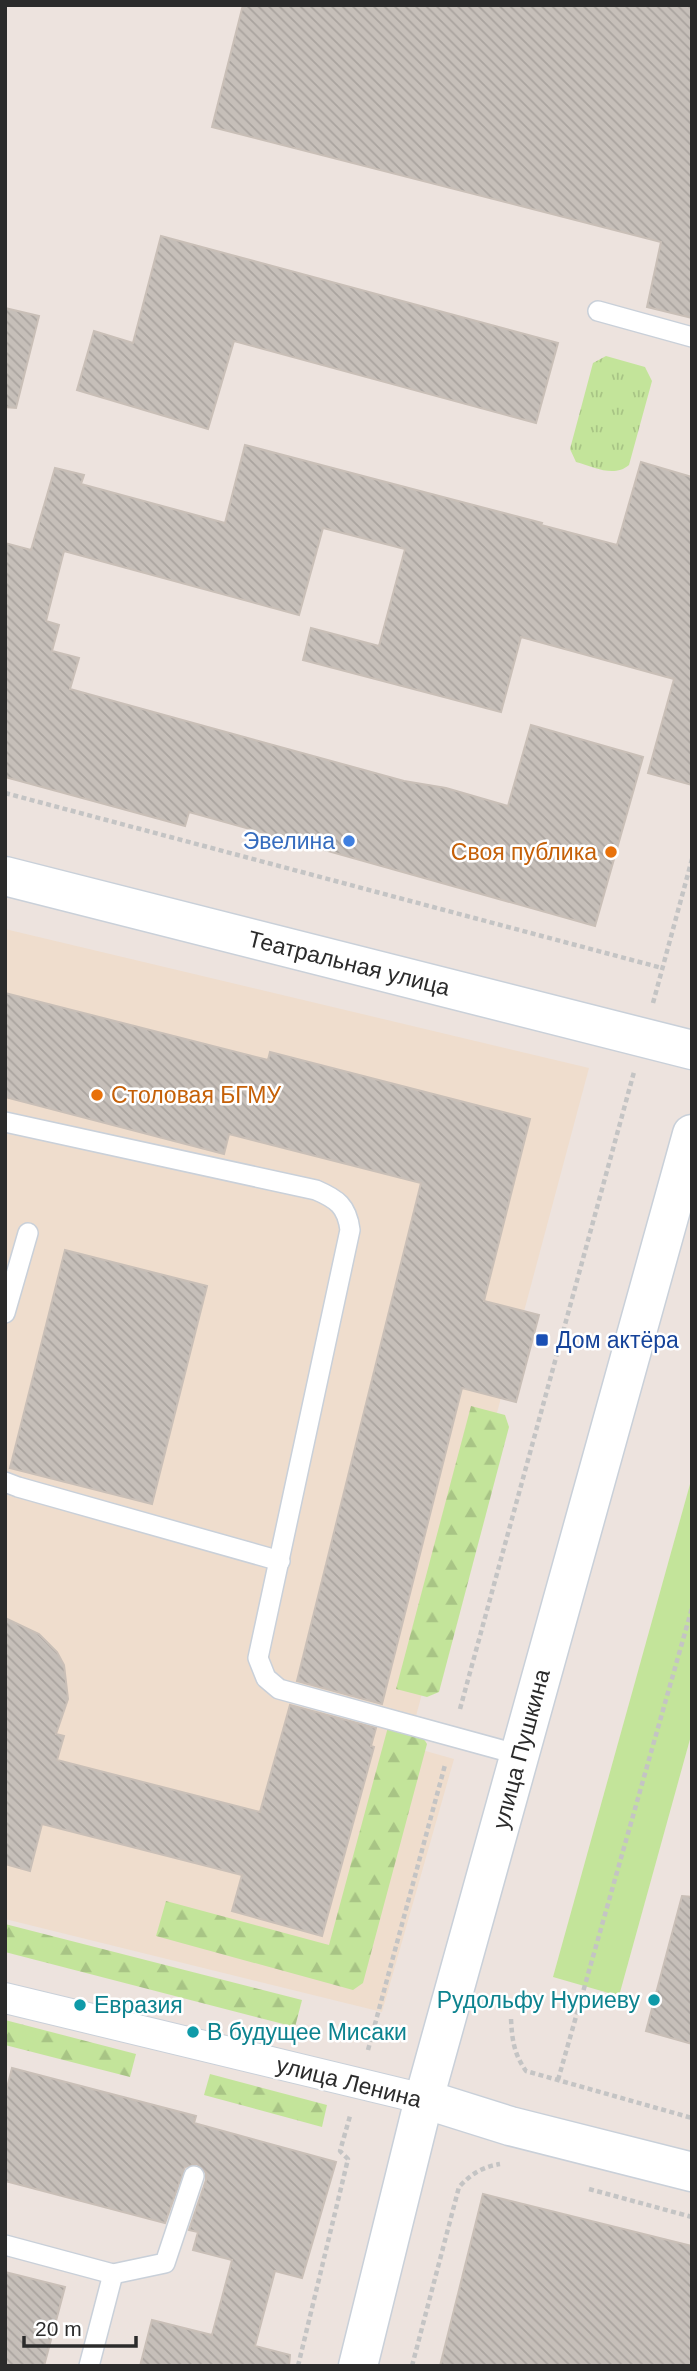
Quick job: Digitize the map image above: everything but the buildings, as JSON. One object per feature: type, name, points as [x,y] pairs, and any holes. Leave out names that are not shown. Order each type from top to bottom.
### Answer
[{"type":"main road","name":"Театральная улица","points":[[5,876],[692,1050]]},
{"type":"main road","name":"улица Пушкина","points":[[358,2366],[424,2099],[692,1134]]},
{"type":"main road","name":"улица Ленина","points":[[424,2099],[510,2126],[692,2172]]},
{"type":"street","name":"улица Ленина","points":[[5,1998],[424,2099]]},
{"type":"lane","points":[[598,311],[692,337]]},
{"type":"lane","points":[[5,1122],[316,1191],[337,1199],[348,1214],[350,1230],[258,1658],[266,1678],[279,1689],[520,1755]]},
{"type":"lane","points":[[5,1313],[28,1233]]},
{"type":"lane","points":[[5,1482],[280,1561]]},
{"type":"lane","points":[[5,2245],[113,2274],[165,2263],[194,2176]]},
{"type":"lane","points":[[89,2366],[113,2274]]},
{"type":"path","points":[[5,793],[662,968]]},
{"type":"path","points":[[298,2366],[348,2159],[340,2151],[692,859]]},
{"type":"path","points":[[558,2080],[692,1608]]},
{"type":"path","points":[[511,2019],[516,2058],[526,2071],[692,2118]]},
{"type":"path","points":[[412,2366],[459,2187],[470,2174],[488,2166],[500,2164],[513,2168]]},
{"type":"path","points":[[577,2185],[692,2217]]},
{"type":"shaded area","points":[[5,929],[589,1068],[408,1746],[454,1759],[382,2012],[5,1919]]},
{"type":"green space","points":[[606,356],[645,367],[652,381],[629,465],[617,471],[576,462],[570,449],[593,363]]},
{"type":"green space","points":[[471,1406],[505,1415],[509,1427],[439,1692],[427,1697],[396,1689]]},
{"type":"green space","points":[[692,1477],[692,1732],[619,1996],[553,1977]]},
{"type":"green space","points":[[388,1727],[422,1736],[427,1744],[363,1983],[353,1990],[156,1936],[166,1901],[329,1945]]},
{"type":"green space","points":[[5,1924],[302,2000],[295,2027],[5,1952]]},
{"type":"green space","points":[[5,2020],[136,2054],[130,2077],[5,2045]]},
{"type":"green space","points":[[210,2074],[327,2105],[322,2127],[204,2095]]},
{"type":"place","name":"Эвелина","points":[[349,841]]},
{"type":"place","name":"Своя публика","points":[[611,852]]},
{"type":"place","name":"Столовая БГМУ","points":[[97,1095]]},
{"type":"place","name":"Дом актёра","points":[[542,1340]]},
{"type":"place","name":"Рудольфу Нуриеву","points":[[654,2000]]},
{"type":"place","name":"Евразия","points":[[80,2005]]},
{"type":"place","name":"В будущее Мисаки","points":[[193,2032]]}]
